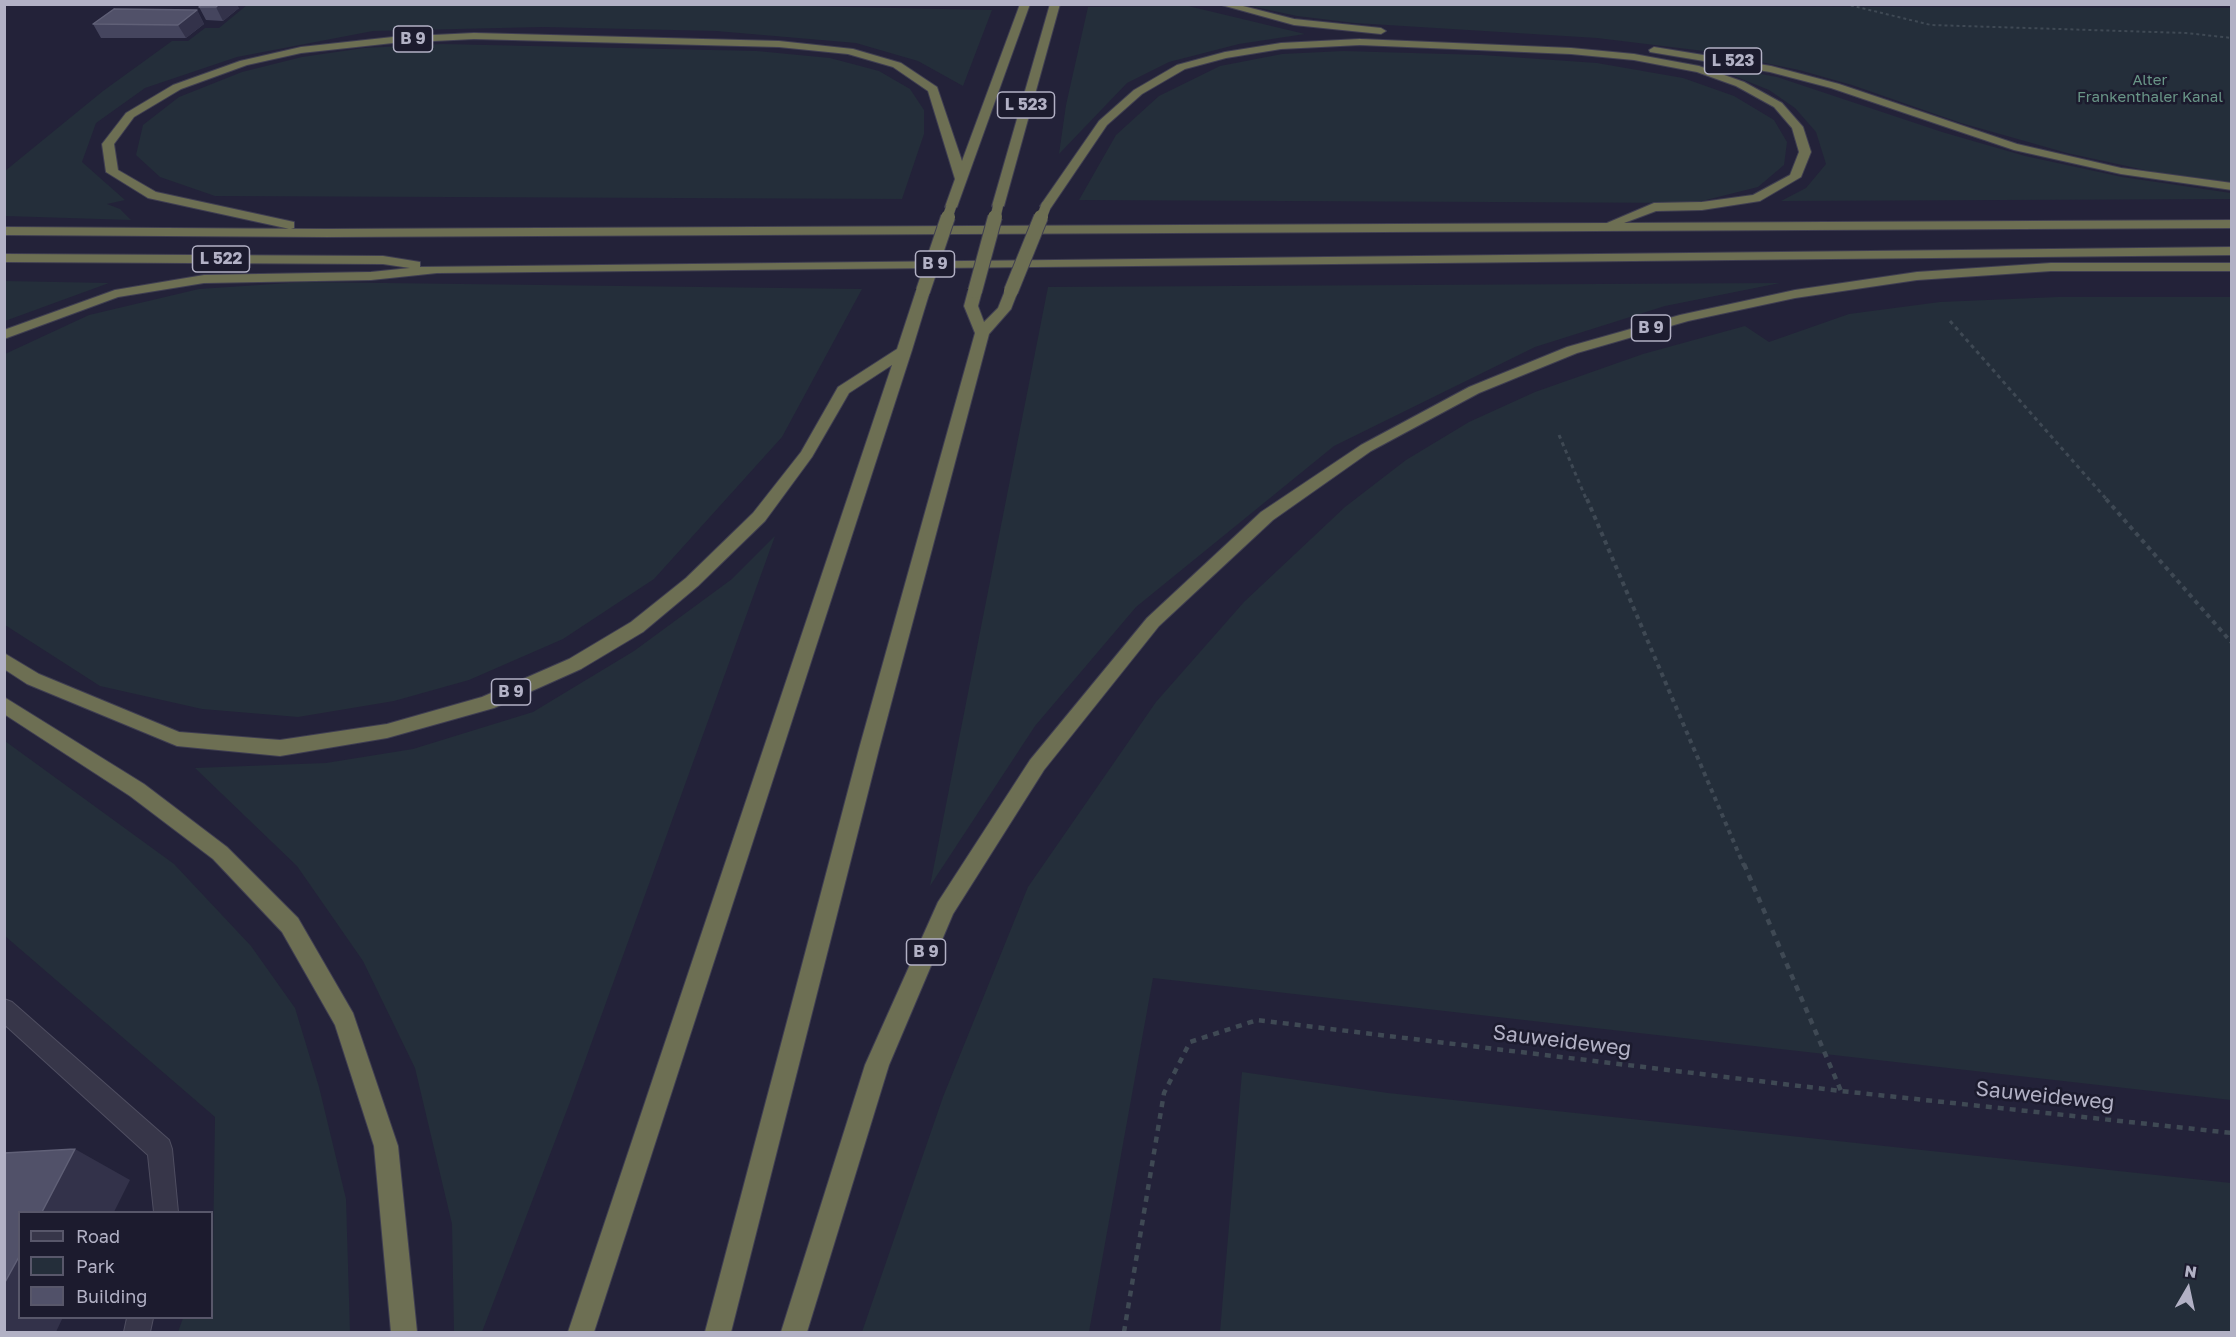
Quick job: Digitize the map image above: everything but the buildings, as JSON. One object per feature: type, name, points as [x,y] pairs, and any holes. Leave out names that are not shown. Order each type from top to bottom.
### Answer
[{"type":"highway","name":"L 523","points":[[960,177],[1025,4]]},
{"type":"highway","name":"L 523","points":[[982,333],[971,306],[1055,4]]},
{"type":"highway","name":"L 523","points":[[1222,4],[1294,21],[1368,30],[1575,41],[1700,55],[1771,69],[1835,86],[2014,147],[2121,171],[2232,187]]},
{"type":"highway","name":"B 9","points":[[581,1332],[905,350],[923,291],[951,207],[960,177],[952,143],[933,89],[897,64],[849,51],[779,44],[474,36],[393,40],[301,50],[244,63],[177,87],[130,115],[108,144],[112,172],[152,195],[327,233],[1602,227],[2232,224]]},
{"type":"highway","name":"B 9","points":[[718,1332],[869,749],[982,333],[1004,309],[1046,206],[1103,123],[1138,93],[1181,67],[1226,55],[1281,46],[1360,42],[1571,51],[1634,57],[1700,69],[1740,84],[1778,105],[1797,127],[1805,152],[1795,177],[1756,198],[1701,206],[1654,207],[1602,227]]},
{"type":"highway","name":"L 522","points":[[4,231],[327,233]]},
{"type":"highway","name":"B 9","points":[[4,335],[115,294],[204,279],[371,276],[437,269],[2232,251]]},
{"type":"highway","name":"L 522","points":[[4,258],[383,260],[437,269]]},
{"type":"highway","name":"B 9","points":[[794,1332],[877,1065],[945,909],[1037,765],[1146,630],[1267,516],[1366,448],[1474,390],[1572,350],[1685,318],[1795,294],[1917,276],[2051,267],[2232,267]]},
{"type":"highway","name":"B 9","points":[[4,660],[33,678],[177,739],[280,748],[387,731],[487,703],[575,664],[637,627],[692,582],[759,517],[807,454],[843,390],[905,350]]},
{"type":"highway","points":[[4,704],[137,790],[220,853],[290,925],[345,1021],[386,1146],[404,1332]]},
{"type":"lane","points":[[4,1009],[160,1149],[166,1211]]},
{"type":"path","points":[[1845,4],[1931,25],[2186,33],[2232,38]]},
{"type":"path","points":[[1950,321],[2232,643]]},
{"type":"path","points":[[1559,435],[1841,1091]]},
{"type":"path","name":"Sauweideweg","points":[[1124,1332],[1164,1093],[1190,1042],[1257,1020],[1841,1091],[2232,1133]]},
{"type":"green space","points":[[247,5],[752,5],[992,10],[963,86],[918,61],[856,43],[716,31],[543,27],[373,31],[237,57],[145,88],[96,123],[82,162],[125,200],[107,204],[120,209],[131,220],[5,216],[5,171],[103,91],[172,41],[188,41],[205,28],[219,28]]},
{"type":"green space","name":"Alter Frankenthaler Kanal","points":[[1246,5],[2231,8],[2231,182],[2154,172],[2067,153],[1961,123],[1852,85],[1799,70],[1712,52],[1597,38],[1355,23],[1297,16]]},
{"type":"green space","points":[[1188,6],[1305,34],[1239,44],[1169,62],[1127,83],[1059,154],[1066,105],[1088,7]]},
{"type":"green space","points":[[442,44],[757,51],[830,58],[879,71],[910,89],[924,110],[924,134],[902,199],[215,196],[160,177],[136,155],[143,125],[179,97],[242,72],[302,57],[364,48]]},
{"type":"green space","points":[[1343,51],[1482,55],[1597,63],[1683,78],[1734,96],[1774,120],[1787,142],[1784,165],[1758,187],[1694,203],[1079,200],[1116,135],[1159,96],[1220,66],[1282,54]]},
{"type":"green space","points":[[1702,63],[1777,77],[1942,132],[2025,156],[2122,177],[2231,193],[2231,199],[1781,201],[1806,188],[1826,164],[1816,132],[1795,108],[1769,90]]},
{"type":"green space","points":[[5,281],[109,283],[5,321]]},
{"type":"green space","points":[[304,282],[862,289],[782,437],[654,579],[563,639],[469,680],[394,701],[298,717],[202,709],[100,686],[5,625],[5,354],[89,315],[199,289]]},
{"type":"green space","points":[[1780,283],[1665,306],[1535,347],[1334,446],[1136,607],[1035,726],[930,886],[1048,287]]},
{"type":"green space","points":[[2058,297],[2231,297],[2231,1100],[1153,978],[1089,1332],[862,1332],[943,1097],[1028,887],[1156,702],[1244,602],[1345,507],[1406,460],[1469,422],[1535,392],[1643,354],[1745,326],[1769,342],[1849,314],[1940,302]]},
{"type":"green space","points":[[775,536],[570,1102],[482,1332],[454,1332],[452,1224],[415,1068],[363,961],[297,866],[195,768],[326,763],[413,749],[533,712],[634,651],[732,579]]},
{"type":"green space","points":[[5,741],[174,864],[251,946],[295,1008],[319,1087],[346,1199],[350,1332],[178,1332],[183,1319],[213,1319],[215,1117],[5,936]]},
{"type":"green space","points":[[1242,1072],[1388,1093],[2231,1183],[2231,1332],[1220,1332]]}]
